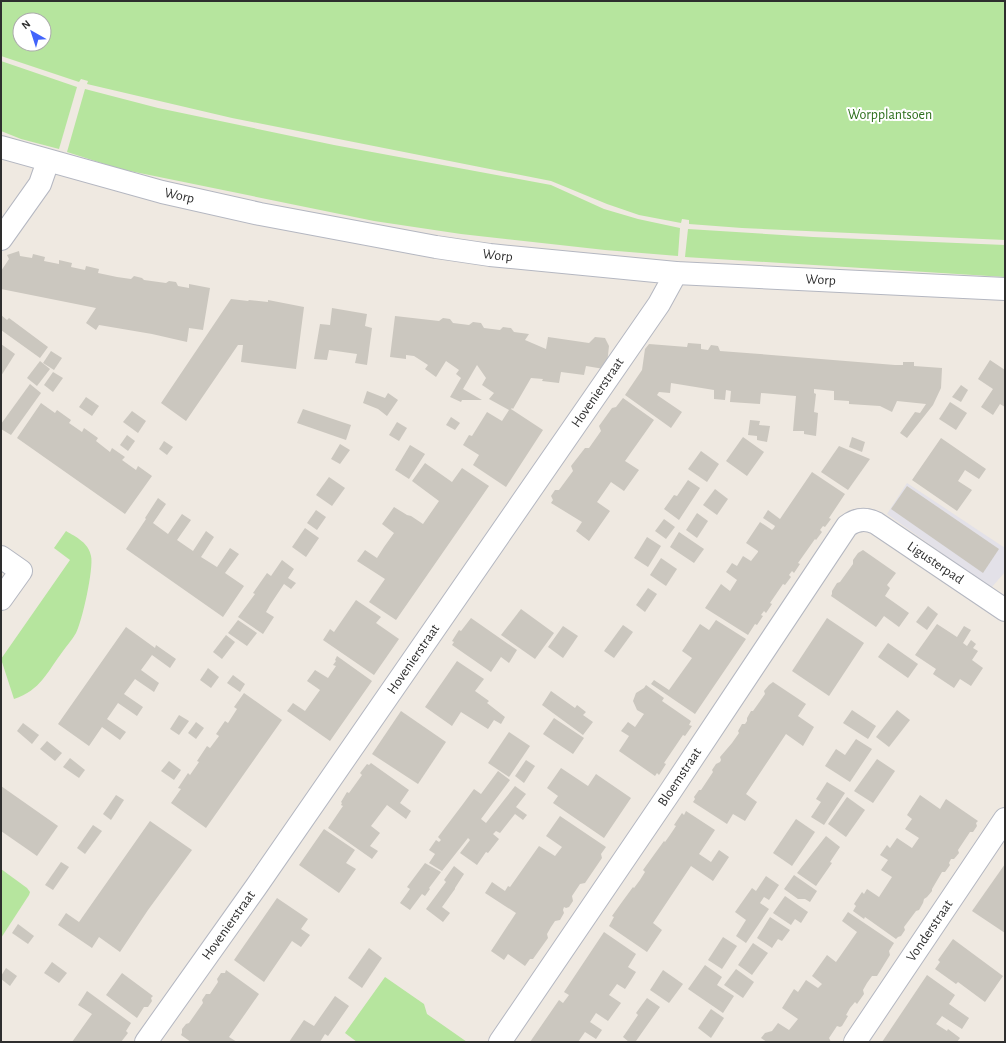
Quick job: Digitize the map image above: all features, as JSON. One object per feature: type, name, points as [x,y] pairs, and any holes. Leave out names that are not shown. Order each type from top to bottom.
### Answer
[{"type":"street","name":"Worp","points":[[1,147],[162,192],[260,214],[490,255],[676,273],[1005,289]]},
{"type":"street","points":[[1,239],[40,184],[48,161]]},
{"type":"street","name":"Hovenierstraat","points":[[146,1042],[659,304],[676,273]]},
{"type":"street","name":"Ligusterpad","points":[[863,519],[879,524],[1005,610]]},
{"type":"street","name":"Bloemstraat","points":[[500,1042],[670,792],[844,529],[853,522],[863,519]]},
{"type":"street","points":[[1,557],[21,571],[1,599]]},
{"type":"street","name":"Vonderstraat","points":[[855,1042],[1005,820]]},
{"type":"shaded area","points":[[907,483],[1005,548],[1005,572],[991,588],[887,514]]},
{"type":"green space","name":"Worpplantsoen","points":[[1,1],[1005,1],[1005,240],[742,228],[689,224],[689,220],[682,219],[681,223],[639,215],[607,204],[551,181],[232,118],[87,84],[88,81],[81,79],[79,82],[1,56]]},
{"type":"green space","points":[[1,61],[77,87],[59,149],[21,139],[1,131]]},
{"type":"green space","points":[[85,89],[158,108],[334,145],[551,185],[604,209],[638,219],[680,228],[678,256],[605,250],[461,234],[374,221],[120,169],[67,152]]},
{"type":"green space","points":[[688,229],[813,237],[1005,245],[1005,277],[685,257]]},
{"type":"green space","points":[[66,531],[78,538],[88,547],[91,556],[91,572],[81,618],[76,633],[43,680],[31,691],[14,699],[1,659],[70,560],[54,548]]},
{"type":"green space","points":[[1,869],[27,888],[30,892],[1,938]]},
{"type":"green space","points":[[385,977],[424,1004],[427,1014],[467,1042],[357,1042],[345,1033]]},
{"type":"building","points":[[19,251],[20,256],[32,258],[33,254],[45,257],[44,261],[59,264],[59,260],[72,263],[71,267],[85,270],[86,266],[99,269],[98,273],[117,277],[131,279],[134,276],[144,280],[166,283],[169,281],[176,282],[178,286],[189,288],[189,284],[210,288],[203,330],[189,328],[187,342],[152,334],[99,325],[96,330],[86,323],[96,308],[1,289],[1,271],[9,259],[7,255]]},
{"type":"building","points":[[231,299],[268,302],[268,300],[304,307],[296,369],[241,362],[243,345],[238,345],[186,421],[161,403]]},
{"type":"building","points":[[332,308],[367,314],[365,326],[372,328],[367,365],[355,363],[357,354],[329,350],[327,360],[314,359],[320,324],[330,325]]},
{"type":"building","points":[[1,315],[7,320],[9,318],[48,347],[40,358],[1,330]]},
{"type":"building","points":[[395,316],[439,321],[443,318],[450,319],[453,323],[469,325],[473,322],[481,323],[484,328],[500,330],[503,327],[511,328],[514,332],[529,334],[525,340],[546,349],[548,337],[589,343],[595,337],[605,338],[609,346],[607,364],[604,369],[586,366],[584,375],[561,372],[559,383],[531,378],[513,409],[511,409],[543,430],[506,487],[473,465],[479,455],[463,445],[469,435],[472,436],[487,412],[502,421],[509,410],[489,399],[494,393],[482,385],[486,378],[477,365],[463,389],[482,400],[462,400],[461,402],[450,397],[461,378],[456,374],[459,370],[446,361],[436,377],[425,369],[428,365],[414,356],[406,355],[406,359],[390,357]]},
{"type":"building","points":[[688,343],[701,344],[701,349],[708,350],[711,345],[718,346],[720,351],[895,365],[903,365],[903,362],[914,362],[914,366],[942,368],[941,388],[933,405],[907,438],[900,433],[915,412],[920,413],[926,404],[897,401],[892,412],[880,406],[849,404],[849,401],[834,400],[834,391],[814,389],[814,393],[816,394],[814,412],[818,413],[816,436],[804,434],[804,431],[793,431],[796,396],[761,393],[760,404],[730,402],[731,391],[726,390],[725,400],[714,399],[714,390],[671,383],[670,393],[659,392],[657,395],[682,412],[671,428],[625,395],[642,370],[645,349],[649,344],[687,347]]},
{"type":"building","points":[[1,344],[15,354],[1,376]]},
{"type":"building","points":[[51,351],[62,358],[54,370],[43,363]]},
{"type":"building","points":[[990,360],[1005,370],[1005,407],[1000,404],[993,415],[981,407],[993,389],[978,379]]},
{"type":"building","points":[[40,361],[50,369],[37,386],[27,378]]},
{"type":"building","points":[[53,372],[63,378],[53,392],[44,385]]},
{"type":"building","points":[[30,384],[41,393],[11,435],[1,429],[1,424]]},
{"type":"building","points":[[961,385],[968,390],[961,402],[952,397]]},
{"type":"building","points":[[367,391],[385,398],[388,393],[398,400],[387,416],[378,409],[363,403]]},
{"type":"building","points":[[86,397],[99,406],[92,416],[79,407]]},
{"type":"building","points":[[623,398],[654,420],[625,461],[639,470],[624,491],[611,482],[597,502],[610,511],[589,541],[576,531],[582,522],[551,503],[553,500],[551,496],[555,490],[559,490],[573,471],[571,466],[585,448],[589,448],[601,431],[599,426],[612,408],[616,407]]},
{"type":"building","points":[[950,402],[967,413],[956,430],[939,419]]},
{"type":"building","points":[[41,403],[55,413],[57,410],[71,420],[69,423],[82,432],[84,428],[98,438],[96,441],[110,452],[112,448],[125,457],[122,460],[136,470],[138,466],[152,476],[125,514],[17,438]]},
{"type":"building","points":[[303,409],[351,425],[346,440],[297,423]]},
{"type":"building","points":[[132,411],[146,421],[138,433],[123,422]]},
{"type":"building","points":[[451,417],[460,423],[455,430],[446,425]]},
{"type":"building","points":[[750,420],[760,421],[759,425],[770,426],[767,442],[757,440],[757,436],[748,435]]},
{"type":"building","points":[[397,422],[407,428],[399,441],[389,435]]},
{"type":"building","points":[[127,435],[135,441],[128,451],[120,445]]},
{"type":"building","points":[[743,437],[764,452],[747,476],[726,461]]},
{"type":"building","points":[[852,437],[865,442],[862,452],[849,447]]},
{"type":"building","points":[[941,438],[986,469],[979,479],[965,470],[958,481],[972,490],[957,511],[912,480]]},
{"type":"building","points":[[164,441],[173,447],[167,455],[159,449]]},
{"type":"building","points":[[340,444],[350,450],[340,464],[331,459]]},
{"type":"building","points":[[410,445],[425,454],[409,479],[395,470]]},
{"type":"building","points":[[839,446],[870,459],[848,490],[821,472]]},
{"type":"building","points":[[701,451],[719,464],[707,482],[688,469]]},
{"type":"building","points":[[425,463],[452,482],[462,468],[489,486],[396,620],[369,602],[385,579],[357,561],[365,550],[377,558],[394,533],[382,524],[394,507],[423,524],[439,501],[412,481]]},
{"type":"building","points":[[812,472],[845,494],[829,518],[831,519],[825,527],[823,526],[820,530],[822,532],[816,540],[815,539],[798,563],[800,564],[794,573],[792,571],[789,575],[791,577],[785,585],[783,584],[770,603],[772,604],[766,613],[764,611],[761,615],[763,616],[757,625],[755,624],[748,635],[705,608],[721,584],[730,591],[737,580],[726,572],[732,563],[737,566],[743,556],[751,561],[758,552],[746,543],[760,522],[772,530],[774,528],[775,526],[763,518],[768,510],[780,519]]},
{"type":"building","points":[[329,477],[345,488],[332,506],[316,495]]},
{"type":"building","points":[[688,480],[700,488],[679,520],[664,509],[674,495],[677,496]]},
{"type":"building","points":[[907,486],[999,549],[983,573],[891,509]]},
{"type":"building","points":[[715,489],[728,499],[717,515],[703,505]]},
{"type":"building","points":[[158,498],[166,504],[153,523],[168,534],[182,514],[191,520],[177,540],[193,551],[206,531],[214,537],[201,557],[217,567],[230,548],[239,554],[225,573],[244,586],[223,617],[126,549]]},
{"type":"building","points":[[316,510],[326,517],[317,530],[307,523]]},
{"type":"building","points":[[697,513],[708,521],[697,538],[686,530]]},
{"type":"building","points":[[664,519],[675,527],[666,539],[655,531]]},
{"type":"building","points":[[305,528],[319,538],[306,557],[292,547]]},
{"type":"building","points":[[679,532],[704,549],[694,563],[670,547]]},
{"type":"building","points":[[647,537],[661,546],[648,567],[634,558]]},
{"type":"building","points":[[863,550],[896,573],[887,585],[890,588],[885,596],[909,613],[899,627],[884,616],[876,627],[831,596],[837,583],[840,582],[853,564],[853,560],[858,553]]},
{"type":"building","points":[[661,558],[677,569],[666,586],[650,575]]},
{"type":"building","points":[[282,560],[294,569],[288,578],[296,583],[291,589],[284,584],[270,605],[266,612],[274,617],[263,634],[238,617],[255,594],[253,593],[267,573],[271,576]]},
{"type":"building","points":[[648,588],[657,594],[645,612],[636,605]]},
{"type":"building","points":[[356,600],[381,617],[376,623],[399,639],[374,675],[323,640],[330,629],[334,632]]},
{"type":"building","points":[[928,606],[938,614],[927,630],[916,622]]},
{"type":"building","points":[[521,609],[554,633],[535,659],[501,635]]},
{"type":"building","points":[[471,618],[517,650],[509,663],[501,657],[491,672],[452,645],[454,642],[452,641],[459,630],[461,631]]},
{"type":"building","points":[[827,618],[864,643],[829,696],[792,671]]},
{"type":"building","points":[[238,620],[257,633],[247,646],[228,633]]},
{"type":"building","points":[[716,620],[746,639],[695,714],[651,684],[654,680],[669,690],[692,658],[682,651],[700,624],[709,630]]},
{"type":"building","points":[[937,624],[957,637],[964,626],[971,630],[963,643],[967,646],[971,640],[976,644],[973,648],[978,651],[972,660],[983,668],[971,686],[960,679],[954,688],[933,674],[936,669],[915,655]]},
{"type":"building","points":[[623,625],[633,632],[614,658],[604,651]]},
{"type":"building","points":[[563,626],[578,636],[563,658],[548,647]]},
{"type":"building","points":[[126,627],[155,648],[156,645],[176,659],[170,668],[152,655],[141,670],[159,683],[154,692],[135,679],[124,694],[143,707],[137,716],[118,703],[107,719],[126,732],[120,740],[102,727],[89,746],[58,724]]},
{"type":"building","points":[[226,635],[235,642],[222,659],[213,652]]},
{"type":"building","points":[[888,643],[918,664],[908,678],[878,657]]},
{"type":"building","points":[[337,656],[372,681],[330,741],[287,711],[293,703],[305,711],[320,690],[307,681],[315,670],[328,678],[336,666],[333,665]]},
{"type":"building","points":[[457,661],[484,679],[475,691],[489,701],[487,703],[505,717],[501,724],[494,720],[488,729],[461,712],[452,726],[425,707]]},
{"type":"building","points":[[208,668],[219,677],[211,688],[200,680]]},
{"type":"building","points":[[233,675],[245,684],[240,692],[227,683]]},
{"type":"building","points":[[773,682],[806,704],[798,716],[814,727],[803,746],[786,734],[746,794],[757,802],[745,821],[733,814],[727,824],[693,802],[695,799],[694,797],[699,790],[701,790],[713,772],[712,770],[716,764],[720,762],[720,757],[739,733],[738,731],[742,724],[745,724],[751,711],[753,711],[765,694],[764,691]]},
{"type":"building","points":[[646,685],[664,698],[662,701],[691,721],[689,725],[692,726],[685,736],[683,735],[664,763],[666,764],[659,775],[657,773],[655,776],[619,751],[629,736],[621,731],[628,722],[635,727],[644,714],[637,710],[633,701],[636,693]]},
{"type":"building","points":[[551,691],[575,708],[577,705],[586,712],[583,715],[593,722],[583,735],[542,705]]},
{"type":"building","points":[[244,693],[282,720],[206,828],[171,803],[181,789],[178,788],[188,773],[190,775],[199,762],[197,761],[207,746],[210,748],[219,736],[216,734],[225,721],[228,723],[237,709],[234,707]]},
{"type":"building","points":[[852,710],[876,726],[868,739],[843,723]]},
{"type":"building","points":[[897,710],[910,720],[889,747],[876,737]]},
{"type":"building","points":[[401,711],[446,742],[418,784],[372,754]]},
{"type":"building","points":[[179,715],[189,721],[179,735],[170,729]]},
{"type":"building","points":[[554,718],[584,738],[573,754],[543,734]]},
{"type":"building","points":[[196,722],[204,728],[196,739],[188,733]]},
{"type":"building","points":[[23,723],[39,735],[32,744],[17,731]]},
{"type":"building","points":[[509,732],[530,746],[509,777],[488,763]]},
{"type":"building","points":[[856,739],[872,749],[850,782],[825,766],[836,749],[845,755]]},
{"type":"building","points":[[47,741],[62,753],[55,761],[40,749]]},
{"type":"building","points":[[70,758],[85,770],[79,778],[63,767]]},
{"type":"building","points":[[877,759],[895,771],[873,803],[854,791]]},
{"type":"building","points":[[526,760],[535,766],[524,783],[515,776]]},
{"type":"building","points":[[169,761],[181,770],[174,780],[161,771]]},
{"type":"building","points":[[371,763],[409,790],[400,803],[411,811],[406,819],[387,805],[371,826],[380,833],[370,846],[378,851],[372,859],[328,828],[343,806],[341,805],[341,802],[347,792],[349,793],[362,775],[360,773],[367,764],[369,765]]},
{"type":"building","points":[[561,768],[588,786],[596,774],[631,798],[604,838],[553,803],[558,796],[547,788]]},
{"type":"building","points":[[498,771],[510,780],[481,819],[486,823],[515,786],[526,794],[516,807],[527,815],[523,820],[515,814],[500,833],[496,831],[493,834],[499,839],[488,853],[486,852],[477,865],[460,853],[470,840],[468,838],[442,871],[429,863],[435,854],[429,850],[436,840],[439,842],[441,840],[438,837],[474,789],[481,794]]},
{"type":"building","points":[[827,782],[845,793],[824,825],[811,817],[821,802],[816,799]]},
{"type":"building","points":[[1,786],[58,826],[37,856],[1,831]]},
{"type":"building","points":[[116,795],[124,800],[111,820],[103,814]]},
{"type":"building","points":[[920,795],[940,809],[946,799],[978,821],[973,832],[970,832],[958,850],[959,853],[954,859],[951,859],[949,863],[950,865],[945,872],[942,872],[932,891],[924,899],[919,910],[916,911],[904,927],[905,930],[901,936],[896,939],[865,917],[864,919],[853,911],[856,906],[854,904],[862,892],[864,894],[867,889],[879,897],[892,877],[881,870],[888,860],[880,855],[887,845],[890,848],[897,838],[912,848],[919,838],[905,829],[912,819],[907,815]]},
{"type":"building","points":[[847,797],[865,810],[846,837],[828,824]]},
{"type":"building","points":[[686,811],[715,830],[699,854],[711,862],[719,850],[729,857],[713,881],[691,866],[653,923],[662,930],[647,952],[609,926],[614,917],[612,916],[633,887],[634,888],[640,880],[645,872],[643,870],[670,835],[676,826],[674,825],[682,813],[684,815]]},
{"type":"building","points":[[560,816],[606,847],[601,854],[602,858],[585,883],[580,884],[572,896],[573,901],[569,907],[564,907],[564,913],[560,920],[555,921],[547,934],[548,938],[533,959],[530,959],[525,966],[508,954],[504,960],[491,951],[516,913],[485,893],[492,882],[505,891],[508,886],[510,887],[539,846],[555,856],[562,847],[546,836]]},
{"type":"building","points":[[796,819],[815,832],[792,866],[773,853]]},
{"type":"building","points":[[150,821],[192,850],[148,910],[120,952],[99,937],[92,948],[58,925],[66,913],[79,922]]},
{"type":"building","points":[[93,825],[102,831],[85,854],[77,848]]},
{"type":"building","points":[[324,829],[355,850],[346,863],[356,869],[339,893],[299,865]]},
{"type":"building","points":[[826,836],[840,847],[830,862],[832,863],[816,886],[797,873]]},
{"type":"building","points":[[61,862],[69,867],[53,890],[45,885]]},
{"type":"building","points":[[425,863],[441,872],[425,896],[422,894],[410,910],[400,903],[410,889],[407,887]]},
{"type":"building","points":[[1005,864],[1005,933],[972,911]]},
{"type":"building","points":[[454,866],[464,874],[442,907],[450,913],[443,922],[426,909],[446,882],[444,880]]},
{"type":"building","points":[[794,875],[817,891],[810,902],[805,899],[798,899],[784,889]]},
{"type":"building","points":[[766,876],[779,885],[769,900],[764,897],[760,903],[769,909],[746,943],[736,936],[746,920],[735,912],[752,888],[756,891]]},
{"type":"building","points":[[785,896],[808,912],[801,923],[795,919],[791,925],[773,913]]},
{"type":"building","points":[[277,898],[308,919],[301,929],[310,935],[301,947],[292,941],[264,982],[234,960]]},
{"type":"building","points":[[848,912],[894,943],[889,951],[890,955],[877,976],[872,976],[867,983],[863,990],[864,994],[857,1004],[855,1002],[850,1008],[846,1015],[848,1016],[842,1026],[837,1026],[829,1038],[831,1042],[767,1042],[761,1038],[765,1033],[772,1031],[778,1023],[789,1030],[798,1019],[782,1008],[794,989],[798,992],[806,980],[818,988],[822,984],[812,976],[827,955],[836,962],[857,932],[842,921]]},
{"type":"building","points":[[770,917],[790,930],[782,941],[778,939],[772,948],[757,938]]},
{"type":"building","points":[[18,924],[34,936],[28,944],[12,933]]},
{"type":"building","points":[[604,932],[636,954],[628,967],[636,972],[631,980],[625,989],[617,984],[609,995],[621,1003],[608,1021],[596,1013],[590,1022],[602,1030],[596,1039],[585,1032],[578,1042],[530,1042],[559,1000],[563,1003],[569,995],[564,992]]},
{"type":"building","points":[[723,937],[737,946],[722,969],[708,960]]},
{"type":"building","points":[[953,939],[1003,976],[985,1002],[958,982],[956,984],[935,969],[940,962],[938,960]]},
{"type":"building","points":[[753,943],[768,953],[752,975],[738,965]]},
{"type":"building","points":[[369,948],[382,958],[362,988],[348,978]]},
{"type":"building","points":[[52,962],[67,973],[59,983],[44,973]]},
{"type":"building","points":[[705,965],[722,977],[717,985],[734,996],[723,1013],[688,989]]},
{"type":"building","points":[[6,968],[17,976],[10,986],[1,979],[1,976]]},
{"type":"building","points":[[736,969],[754,982],[743,998],[724,985]]},
{"type":"building","points":[[226,970],[259,994],[229,1037],[237,1042],[191,1042],[181,1035],[182,1029],[189,1023],[203,1003],[202,1000],[206,994],[210,994],[218,982],[217,979],[221,973],[225,973]]},
{"type":"building","points":[[663,970],[683,984],[669,1003],[650,990]]},
{"type":"building","points":[[122,973],[153,996],[148,1007],[144,1007],[137,1018],[106,995]]},
{"type":"building","points":[[927,975],[955,995],[949,1004],[969,1018],[962,1029],[942,1016],[936,1024],[947,1031],[948,1029],[960,1038],[957,1042],[882,1042]]},
{"type":"building","points":[[87,991],[131,1023],[126,1031],[128,1033],[121,1042],[72,1042],[92,1014],[78,1005]]},
{"type":"building","points":[[335,996],[349,1006],[328,1036],[325,1034],[320,1042],[289,1042],[304,1020],[314,1026]]},
{"type":"building","points":[[647,998],[660,1007],[636,1041],[629,1042],[623,1037],[638,1015],[636,1013]]},
{"type":"building","points":[[711,1009],[724,1018],[711,1038],[698,1028]]}]
